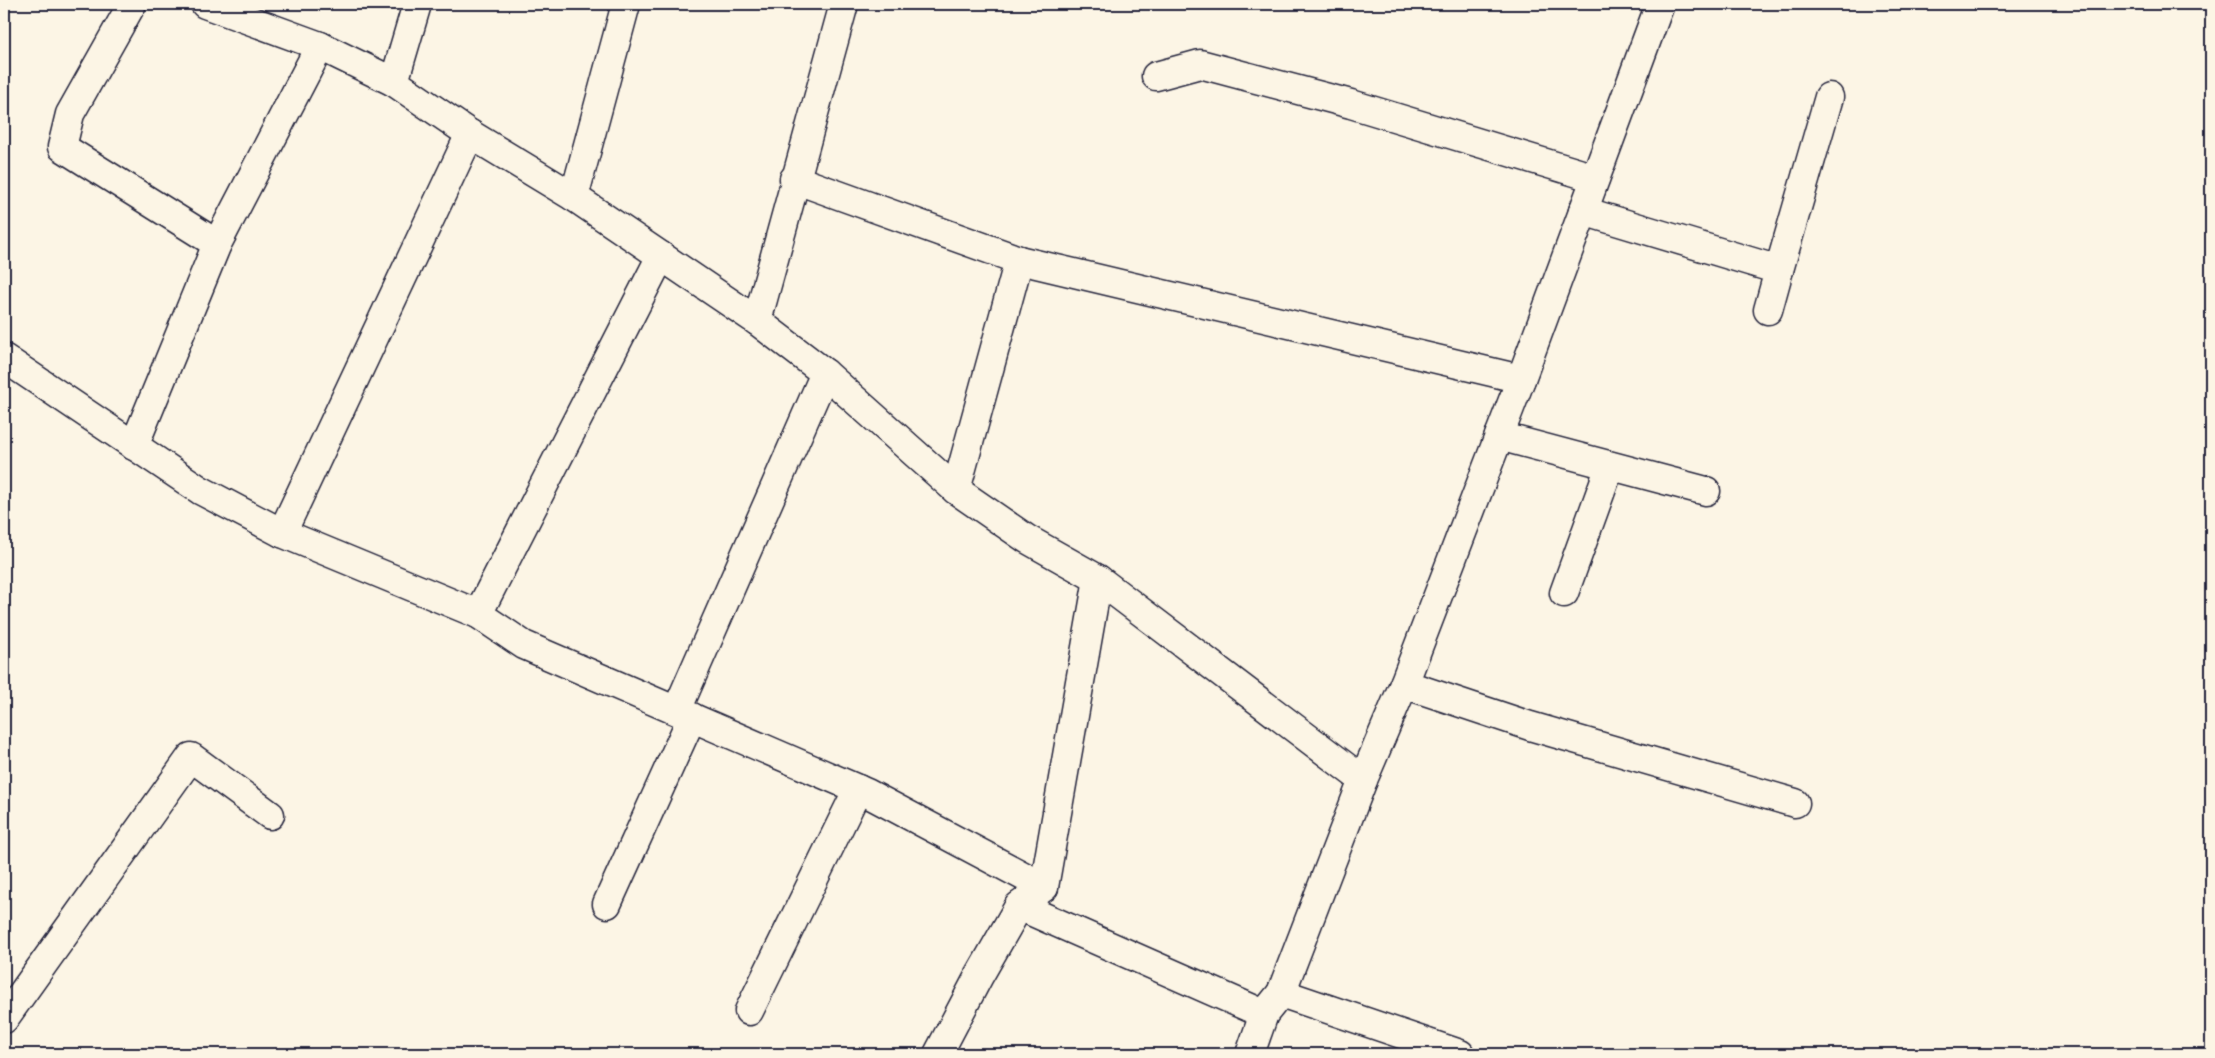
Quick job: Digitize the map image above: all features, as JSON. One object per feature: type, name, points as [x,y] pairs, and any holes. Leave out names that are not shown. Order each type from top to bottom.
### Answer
[{"type":"street","points":[[132,4],[70,114],[62,147],[217,244]]},
{"type":"street","points":[[394,82],[417,4]]},
{"type":"street","points":[[574,197],[626,4]]},
{"type":"street","points":[[757,321],[794,179],[844,4]]},
{"type":"street","points":[[1250,1054],[1264,1014],[1281,993],[1363,780],[1404,684],[1521,379],[1660,4]]},
{"type":"street","points":[[216,6],[320,46],[394,82],[470,134],[574,197],[757,321],[825,373],[956,490],[1027,538],[1098,579],[1363,780]]},
{"type":"street","points":[[134,446],[217,244],[320,46]]},
{"type":"street","points":[[1156,76],[1200,64],[1351,104],[1595,178]]},
{"type":"street","points":[[1768,310],[1829,97]]},
{"type":"street","points":[[282,533],[470,134]]},
{"type":"street","points":[[794,179],[1019,260],[1521,379]]},
{"type":"street","points":[[1583,211],[1779,270]]},
{"type":"street","points":[[478,614],[660,256]]},
{"type":"street","points":[[956,490],[1019,260]]},
{"type":"street","points":[[4,358],[200,490],[282,533],[478,614],[524,645],[858,789],[1044,887]]},
{"type":"street","points":[[607,904],[825,373]]},
{"type":"street","points":[[1499,436],[1706,491]]},
{"type":"street","points":[[1564,593],[1610,466]]},
{"type":"street","points":[[938,1054],[1019,906],[1044,887],[1098,579]]},
{"type":"street","points":[[1404,684],[1530,726],[1795,803]]},
{"type":"street","points":[[4,1019],[191,757],[270,815]]},
{"type":"street","points":[[749,1011],[858,789]]},
{"type":"street","points":[[1019,906],[1264,1014]]},
{"type":"street","points":[[1281,993],[1460,1054]]}]
